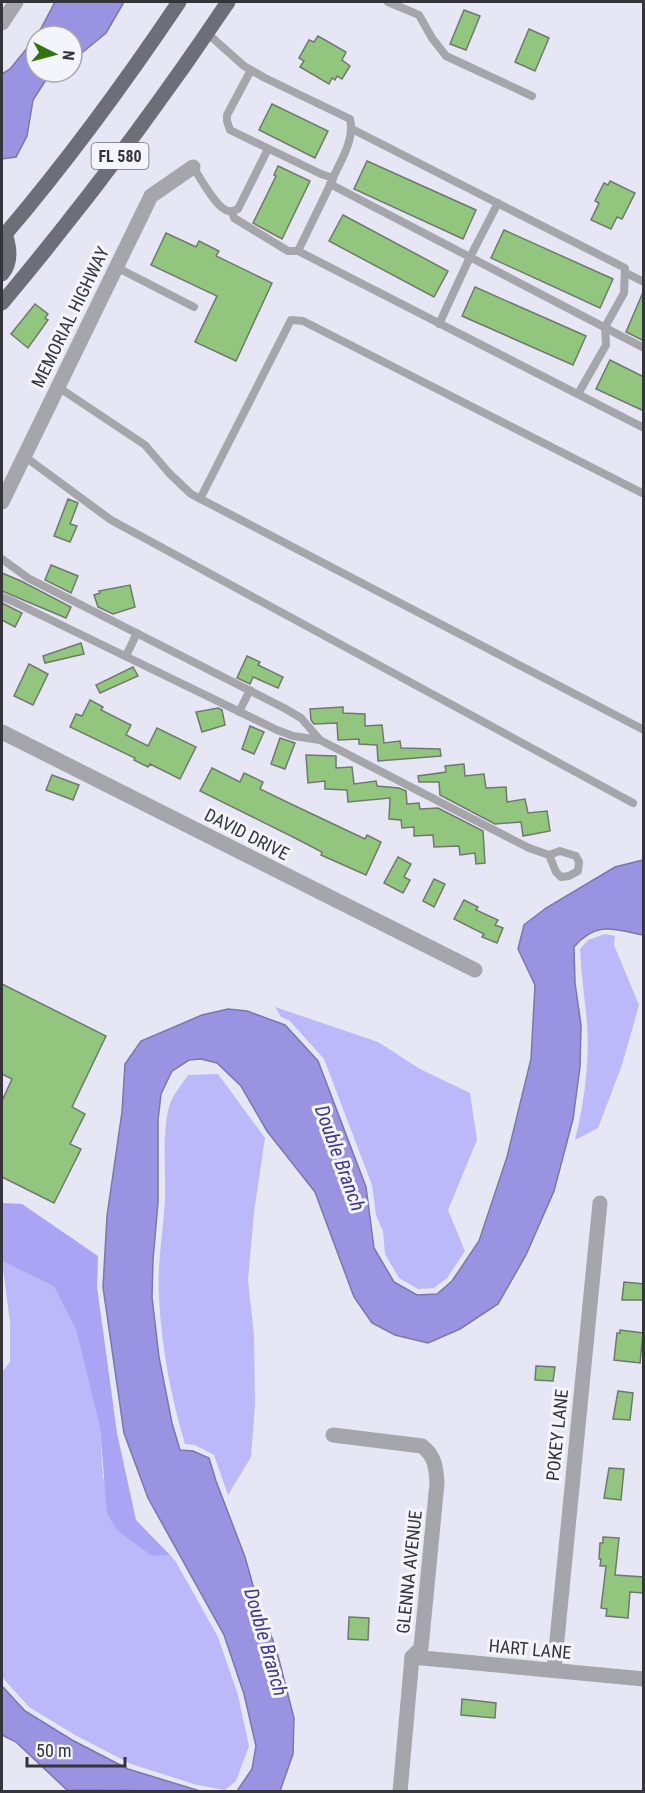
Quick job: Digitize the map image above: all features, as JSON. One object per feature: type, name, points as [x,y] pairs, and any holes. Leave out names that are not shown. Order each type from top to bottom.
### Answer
[{"type":"main road","name":"FL 580","points":[[3,234],[78,144],[145,53],[179,2]]},
{"type":"main road","name":"FL 580","points":[[2,303],[104,178],[178,77],[228,2]]},
{"type":"main road","points":[[2,274],[7,268],[9,256],[9,243],[3,234]]},
{"type":"street","points":[[2,23],[16,2]]},
{"type":"street","name":"MEMORIAL HIGHWAY","points":[[2,502],[151,196],[193,167]]},
{"type":"street","name":"DAVID DRIVE","points":[[2,732],[475,970]]},
{"type":"street","name":"POKEY LANE","points":[[554,1670],[600,1203]]},
{"type":"street","name":"GLENNA AVENUE","points":[[333,1435],[422,1446],[430,1452],[435,1462],[437,1483],[421,1648],[412,1657],[400,1791]]},
{"type":"street","name":"HART LANE","points":[[412,1657],[644,1679]]},
{"type":"lane","points":[[388,2],[419,15],[446,56],[532,96]]},
{"type":"lane","points":[[207,33],[244,66],[350,119],[351,138],[298,251]]},
{"type":"lane","points":[[251,70],[227,115],[230,130],[321,174],[470,257],[644,348]]},
{"type":"lane","points":[[352,129],[625,268],[624,293],[605,327],[606,345],[578,394]]},
{"type":"lane","points":[[193,167],[219,206],[232,212],[238,209],[268,149]]},
{"type":"lane","points":[[440,324],[470,257],[498,203]]},
{"type":"lane","points":[[232,212],[234,218],[288,251],[298,251],[644,428]]},
{"type":"lane","points":[[116,267],[194,307]]},
{"type":"lane","points":[[626,273],[644,282]]},
{"type":"lane","points":[[201,499],[291,320],[303,321],[644,494]]},
{"type":"lane","points":[[58,387],[145,445],[191,494],[644,730]]},
{"type":"lane","points":[[24,456],[111,520],[633,803]]},
{"type":"lane","points":[[2,559],[28,578],[301,718],[321,740]]},
{"type":"lane","points":[[2,597],[277,730],[293,736],[321,740],[529,848],[549,855]]},
{"type":"lane","points":[[126,656],[137,633]]},
{"type":"lane","points":[[238,712],[250,690]]},
{"type":"shaded area","points":[[605,934],[615,936],[614,945],[639,1005],[622,1065],[598,1128],[575,1140],[584,1097],[588,1053],[580,949],[588,940]]},
{"type":"shaded area","points":[[275,1007],[378,1042],[420,1069],[470,1093],[477,1140],[448,1210],[465,1251],[447,1278],[434,1288],[418,1289],[399,1278],[385,1254],[383,1231],[376,1215],[372,1185],[324,1059],[290,1021],[281,1017]]},
{"type":"shaded area","points":[[218,1074],[265,1138],[254,1212],[248,1280],[254,1335],[255,1404],[251,1457],[228,1495],[214,1455],[195,1445],[185,1444],[168,1371],[160,1314],[159,1284],[165,1201],[165,1137],[171,1101],[188,1075]]},
{"type":"shaded area","points":[[2,1203],[22,1204],[98,1256],[97,1287],[117,1433],[136,1520],[170,1555],[152,1556],[117,1530],[107,1513],[100,1428],[76,1330],[54,1286],[2,1261]]},
{"type":"shaded area","points":[[2,1261],[54,1285],[76,1330],[100,1428],[103,1478],[152,1556],[170,1555],[176,1562],[218,1637],[238,1695],[249,1746],[236,1781],[225,1790],[197,1785],[131,1764],[75,1735],[29,1707],[2,1677],[2,1372],[10,1362],[10,1322]]},
{"type":"water","points":[[55,2],[124,2],[106,33],[84,51],[84,24],[43,24]]},
{"type":"water","points":[[24,52],[24,84],[43,84],[33,100],[27,136],[16,157],[2,159],[2,74],[10,69]]},
{"type":"water","name":"Double Branch","points":[[643,860],[643,935],[614,929],[598,930],[590,933],[574,947],[575,983],[581,1025],[580,1067],[573,1119],[554,1191],[526,1255],[498,1304],[460,1329],[428,1343],[395,1335],[372,1323],[354,1297],[315,1192],[267,1131],[241,1086],[217,1063],[201,1059],[189,1060],[172,1071],[161,1094],[158,1120],[158,1202],[152,1297],[159,1357],[172,1423],[180,1450],[193,1451],[209,1458],[245,1557],[258,1603],[276,1648],[294,1718],[293,1754],[280,1791],[237,1791],[252,1769],[256,1746],[244,1694],[224,1635],[148,1498],[124,1433],[103,1287],[107,1216],[122,1112],[125,1064],[141,1041],[202,1015],[228,1009],[247,1011],[285,1025],[318,1061],[366,1187],[374,1248],[394,1282],[417,1295],[437,1294],[452,1281],[479,1241],[507,1157],[531,1059],[535,985],[518,949],[524,925],[546,908],[615,867]]},
{"type":"water","points":[[2,1686],[25,1711],[72,1740],[128,1769],[200,1791],[67,1790],[16,1742],[2,1735]]},
{"type":"building","points":[[464,10],[480,16],[466,50],[450,44]]},
{"type":"building","points":[[529,29],[549,38],[535,71],[515,62]]},
{"type":"building","points":[[318,36],[346,52],[342,60],[350,66],[342,79],[337,76],[335,80],[332,78],[329,84],[300,67],[304,61],[299,58],[309,40],[314,42]]},
{"type":"building","points":[[272,104],[328,131],[315,158],[259,130]]},
{"type":"building","points":[[367,161],[476,210],[463,239],[354,189]]},
{"type":"building","points":[[278,166],[310,181],[282,239],[253,223],[276,176],[274,175]]},
{"type":"building","points":[[610,181],[635,193],[622,219],[617,217],[611,229],[591,220],[599,203],[595,201],[604,183],[608,185]]},
{"type":"building","points":[[343,215],[448,271],[434,297],[329,241]]},
{"type":"building","points":[[504,230],[613,279],[600,308],[491,258]]},
{"type":"building","points":[[166,233],[196,247],[199,241],[219,251],[216,256],[272,283],[236,361],[195,342],[217,296],[151,265]]},
{"type":"building","points":[[475,287],[586,336],[573,365],[462,316]]},
{"type":"building","points":[[644,290],[644,341],[626,332]]},
{"type":"building","points":[[35,304],[48,314],[45,318],[48,320],[28,348],[11,334]]},
{"type":"building","points":[[610,360],[644,377],[644,411],[596,389]]},
{"type":"building","points":[[68,499],[78,503],[70,524],[77,526],[70,542],[54,536]]},
{"type":"building","points":[[51,565],[78,576],[71,593],[45,580]]},
{"type":"building","points":[[2,573],[71,607],[66,618],[2,591]]},
{"type":"building","points":[[130,585],[135,607],[113,614],[98,607],[94,595],[100,593],[99,591]]},
{"type":"building","points":[[2,603],[22,613],[15,627],[2,620]]},
{"type":"building","points":[[81,643],[84,654],[45,663],[43,656]]},
{"type":"building","points":[[247,656],[260,662],[258,665],[283,677],[278,688],[253,677],[250,684],[237,678]]},
{"type":"building","points":[[29,664],[48,674],[33,705],[14,696]]},
{"type":"building","points":[[133,667],[138,676],[100,693],[96,685]]},
{"type":"building","points":[[90,700],[103,707],[101,710],[131,725],[126,735],[148,746],[157,728],[196,747],[180,779],[150,764],[148,767],[134,760],[135,758],[70,727],[76,714],[82,716]]},
{"type":"building","points":[[343,707],[343,713],[365,714],[365,726],[382,725],[384,743],[400,741],[401,748],[440,749],[441,756],[378,761],[377,745],[359,744],[359,739],[338,740],[337,723],[314,724],[311,720],[310,709]]},
{"type":"building","points":[[218,708],[222,710],[225,725],[202,732],[196,712]]},
{"type":"building","points":[[250,726],[264,732],[254,754],[242,749]]},
{"type":"building","points":[[280,738],[295,743],[285,769],[271,764]]},
{"type":"building","points":[[306,755],[336,756],[336,768],[352,767],[354,784],[376,781],[377,786],[399,788],[406,791],[407,804],[419,803],[420,809],[438,808],[483,831],[485,863],[476,864],[475,853],[460,855],[459,846],[434,847],[433,835],[414,836],[414,827],[402,828],[401,820],[389,819],[390,798],[348,802],[347,790],[325,789],[325,781],[308,783]]},
{"type":"building","points":[[464,764],[465,776],[484,774],[486,788],[506,787],[507,802],[525,799],[528,813],[547,811],[550,831],[523,836],[521,822],[495,824],[440,795],[439,782],[419,782],[418,776],[446,772],[445,766]]},
{"type":"building","points":[[212,768],[240,782],[244,773],[263,782],[260,789],[365,839],[367,835],[381,842],[366,875],[321,855],[322,852],[200,791]]},
{"type":"building","points":[[52,775],[79,785],[73,800],[46,790]]},
{"type":"building","points":[[398,857],[411,864],[404,877],[410,880],[403,893],[384,883]]},
{"type":"building","points":[[434,879],[445,884],[434,907],[423,901]]},
{"type":"building","points":[[464,900],[478,907],[476,910],[498,920],[495,925],[503,928],[497,943],[482,937],[484,934],[454,919]]},
{"type":"building","points":[[2,984],[106,1036],[72,1107],[85,1114],[70,1144],[81,1149],[54,1203],[2,1177],[2,1101],[12,1079],[2,1074]]},
{"type":"building","points":[[624,1282],[644,1284],[644,1300],[622,1300]]},
{"type":"building","points":[[620,1330],[643,1333],[640,1363],[614,1360],[617,1333],[620,1333]]},
{"type":"building","points":[[536,1366],[555,1367],[553,1381],[535,1380]]},
{"type":"building","points":[[618,1391],[633,1393],[630,1420],[613,1419]]},
{"type":"building","points":[[609,1468],[624,1469],[621,1500],[604,1498]]},
{"type":"building","points":[[603,1537],[619,1538],[615,1575],[644,1577],[644,1593],[630,1592],[628,1618],[606,1616],[607,1609],[601,1608],[606,1566],[600,1566],[601,1559],[599,1559],[600,1543],[603,1543]]},
{"type":"building","points":[[349,1617],[369,1618],[368,1640],[348,1639]]},
{"type":"building","points":[[462,1699],[496,1703],[495,1718],[461,1715]]}]
